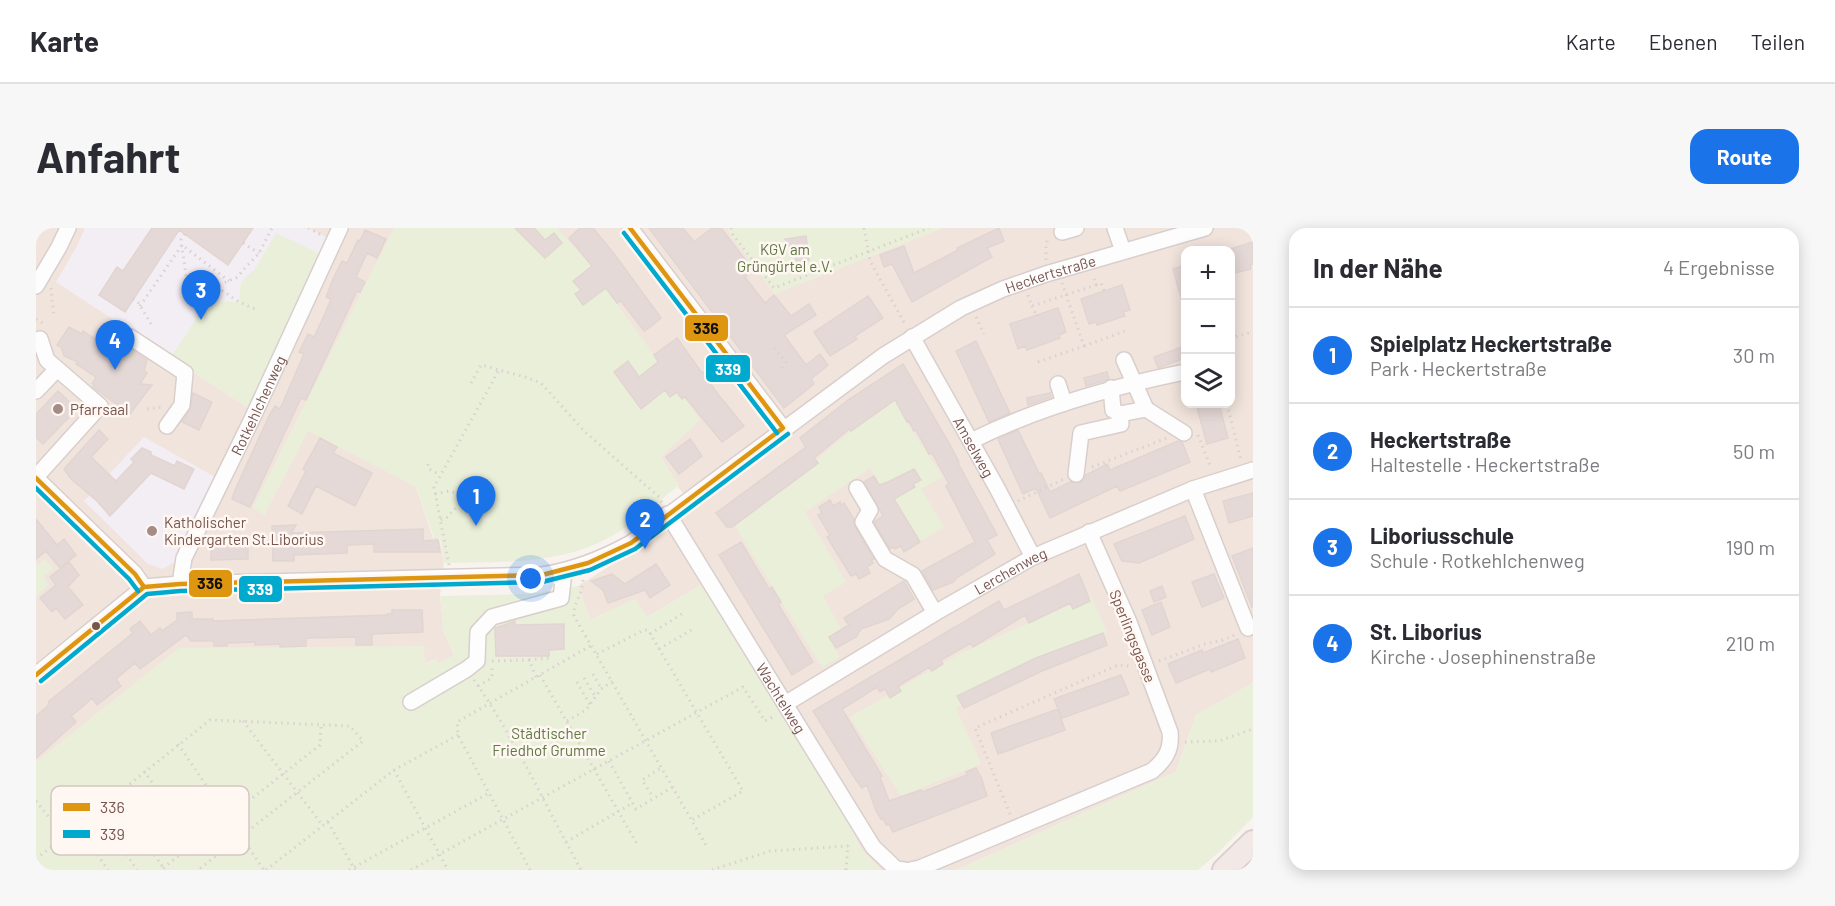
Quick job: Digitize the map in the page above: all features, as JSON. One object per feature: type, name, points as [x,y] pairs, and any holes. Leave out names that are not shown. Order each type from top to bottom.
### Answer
[{"type":"highway","points":[[1224,870],[1253,842]]},
{"type":"street","points":[[36,286],[68,228]]},
{"type":"street","name":"Rotkehlchenweg","points":[[180,584],[184,558],[252,419],[340,228]]},
{"type":"street","points":[[630,228],[783,428]]},
{"type":"street","points":[[1115,228],[1123,251]]},
{"type":"street","name":"Heckertstraße","points":[[144,587],[180,584],[543,575],[582,567],[605,558],[631,543],[883,356],[970,304],[1023,282],[1123,251],[1167,233],[1205,228]]},
{"type":"street","points":[[130,337],[185,373],[182,405],[167,426]]},
{"type":"street","name":"Amselweg","points":[[912,337],[1033,557]]},
{"type":"street","points":[[36,342],[40,339],[47,360],[100,405],[36,478],[135,574],[144,587],[36,675]]},
{"type":"street","points":[[1124,360],[1146,409],[1184,433]]},
{"type":"street","points":[[36,391],[57,369]]},
{"type":"street","points":[[971,441],[1005,424],[1111,388],[1180,373]]},
{"type":"street","points":[[1058,384],[1060,407]]},
{"type":"street","points":[[1111,388],[1113,410],[1120,414],[1146,409]]},
{"type":"street","points":[[1076,474],[1081,433],[1121,424],[1120,414]]},
{"type":"street","name":"Lerchenweg","points":[[787,706],[935,613],[1033,557],[1193,489],[1248,471]]},
{"type":"street","points":[[857,488],[870,510],[863,522],[885,559],[913,575],[935,613]]},
{"type":"street","points":[[1193,489],[1248,628]]},
{"type":"street","name":"Wachtelweg","points":[[668,514],[873,847],[896,868],[904,870]]},
{"type":"street","name":"Sperlingsgasse","points":[[1089,532],[1129,622],[1170,732],[1171,742]]},
{"type":"street","points":[[411,702],[477,661],[478,632],[492,617],[561,597],[564,572]]},
{"type":"street","points":[[910,870],[920,868],[1152,771],[1165,760],[1171,742]]},
{"type":"path","points":[[185,234],[181,240],[189,296],[236,279],[259,253],[272,228]]},
{"type":"path","points":[[731,228],[733,235],[774,288],[929,228]]},
{"type":"path","points":[[864,228],[870,261],[912,337]]},
{"type":"path","points":[[1064,229],[1046,244],[1052,272],[1066,295],[1084,346]]},
{"type":"path","points":[[243,243],[259,253]]},
{"type":"path","points":[[182,245],[230,281]]},
{"type":"path","points":[[140,306],[182,245]]},
{"type":"path","points":[[1087,261],[1096,285]]},
{"type":"path","points":[[47,268],[54,318]]},
{"type":"path","points":[[1023,282],[1036,317]]},
{"type":"path","points":[[1032,306],[1101,283],[1105,293]]},
{"type":"path","points":[[217,287],[239,302],[257,310]]},
{"type":"path","points":[[133,299],[151,324]]},
{"type":"path","points":[[970,304],[984,334]]},
{"type":"path","points":[[36,319],[48,327]]},
{"type":"path","points":[[1038,362],[1128,330]]},
{"type":"path","points":[[1235,337],[1253,332]]},
{"type":"path","points":[[774,348],[786,362],[781,370]]},
{"type":"path","points":[[471,383],[481,365],[541,383],[584,431],[659,497],[668,514]]},
{"type":"path","points":[[451,578],[434,487],[499,370]]},
{"type":"path","points":[[1228,408],[1248,471]]},
{"type":"path","points":[[1006,507],[1114,457],[1196,429],[1207,453],[1215,481]]},
{"type":"path","points":[[428,464],[429,469],[440,475]]},
{"type":"path","points":[[435,494],[449,491],[459,494],[462,501],[448,518],[440,520]]},
{"type":"path","points":[[582,567],[583,587],[574,616],[707,847]]},
{"type":"path","points":[[650,634],[685,612]]},
{"type":"path","points":[[1015,827],[975,728],[1118,665],[1145,666],[1205,644],[1223,640],[1248,628]]},
{"type":"path","points":[[659,649],[693,629]]},
{"type":"path","points":[[597,654],[648,630],[697,711],[742,791],[692,820]]},
{"type":"path","points":[[530,870],[458,735],[457,722],[592,645]]},
{"type":"path","points":[[492,661],[549,658]]},
{"type":"path","points":[[530,660],[536,677]]},
{"type":"path","points":[[467,669],[490,704],[581,870]]},
{"type":"path","points":[[593,674],[601,689]]},
{"type":"path","points":[[540,675],[637,844]]},
{"type":"path","points":[[584,678],[595,696]]},
{"type":"path","points":[[567,722],[586,710],[601,689],[613,681]]},
{"type":"path","points":[[577,682],[590,705]]},
{"type":"path","points":[[411,870],[743,687],[765,721],[787,706]]},
{"type":"path","points":[[125,786],[210,720],[350,726],[363,741],[249,830]]},
{"type":"path","points":[[243,721],[323,826]]},
{"type":"path","points":[[249,801],[320,746],[321,725]]},
{"type":"path","points":[[1171,742],[1219,741],[1253,729]]},
{"type":"path","points":[[249,847],[265,870],[394,770],[458,735]]},
{"type":"path","points":[[178,744],[207,786]]},
{"type":"path","points":[[609,761],[636,808],[673,787]]},
{"type":"path","points":[[651,794],[642,780],[662,768]]},
{"type":"path","points":[[394,770],[448,870]]},
{"type":"path","points":[[144,771],[155,786]]},
{"type":"path","points":[[328,822],[352,869],[489,793]]},
{"type":"path","points":[[36,801],[51,820]]},
{"type":"path","points":[[566,842],[633,803]]},
{"type":"path","points":[[846,870],[848,846],[861,827]]},
{"type":"path","points":[[712,870],[770,851],[848,846]]},
{"type":"path","points":[[36,859],[51,847]]},
{"type":"path","points":[[98,855],[108,870]]},
{"type":"path","points":[[127,855],[137,870]]},
{"type":"path","points":[[154,855],[164,869],[181,855]]},
{"type":"path","points":[[198,870],[217,855]]},
{"type":"shaded area","points":[[36,228],[482,228],[416,487],[433,538],[439,538],[444,563],[440,596],[444,632],[454,655],[439,664],[435,659],[155,786],[51,786],[51,833],[36,840]]},
{"type":"shaded area","points":[[85,228],[309,228],[328,238],[248,408],[56,282]]},
{"type":"shaded area","points":[[514,228],[728,228],[731,236],[776,293],[942,228],[1253,228],[1253,683],[1196,715],[1176,772],[956,870],[881,870],[862,851],[849,825],[701,585],[647,617],[635,600],[590,620],[578,586],[635,550],[694,507],[678,487],[525,241]]},
{"type":"shaded area","name":"Katholischer Kindergarten St.Liborius","points":[[144,437],[215,477],[176,561],[163,569],[148,564],[84,501]]},
{"type":"green space","points":[[394,228],[557,228],[586,260],[700,420],[661,457],[679,485],[621,531],[572,552],[530,560],[444,563],[440,538],[434,538],[416,487],[308,431],[264,516],[253,507]]},
{"type":"green space","name":"KGV am Grüngürtel e.V.","points":[[728,228],[942,228],[775,294],[731,236]]},
{"type":"green space","points":[[276,233],[320,254],[248,408],[171,357],[208,301],[239,302],[241,282],[255,269]]},
{"type":"green space","points":[[895,401],[943,477],[921,489],[944,527],[921,541],[898,505],[894,507],[870,468],[805,512],[846,582],[823,596],[841,629],[828,637],[840,657],[822,667],[735,526],[819,464],[817,459],[864,421]]},
{"type":"green space","points":[[45,559],[53,569],[44,576],[48,585],[36,597],[36,566]]},
{"type":"green space","name":"Städtischer Friedhof Grumme","points":[[701,585],[849,825],[862,851],[881,870],[36,870],[36,762],[179,648],[424,646],[425,664],[435,659],[439,664],[454,655],[444,632],[440,596],[531,594],[578,586],[590,619],[635,599],[647,617]]},
{"type":"green space","points":[[1091,596],[1107,632],[956,708],[981,764],[901,796],[850,717],[959,654]]},
{"type":"green space","points":[[1253,683],[1253,817],[1198,870],[956,870],[1176,772],[1196,715]]},
{"type":"building","points":[[152,228],[253,228],[228,265],[179,230],[125,312],[99,295],[117,267],[123,271]]},
{"type":"building","points":[[515,228],[534,228],[545,240],[554,233],[562,243],[545,258]]},
{"type":"building","points":[[580,228],[593,228],[615,255],[661,318],[653,325],[644,331],[621,301],[617,303],[606,288],[583,305],[575,294],[581,290],[573,281],[592,266],[569,238]]},
{"type":"building","points":[[649,228],[683,228],[694,242],[712,228],[721,228],[753,270],[745,277],[765,303],[774,295],[791,316],[809,304],[816,315],[784,335],[806,365],[820,354],[828,365],[811,379],[814,384],[784,408]]},
{"type":"building","points":[[999,228],[1004,241],[987,248],[992,257],[912,302],[892,264],[884,267],[880,255],[904,246],[914,273],[958,250],[957,248]]},
{"type":"building","points":[[365,230],[386,239],[377,258],[367,253],[356,277],[365,282],[360,292],[357,291],[306,400],[301,398],[250,507],[232,499],[270,414],[275,406],[280,409],[304,354],[299,352],[308,334],[314,337],[323,318],[331,299],[326,297],[333,279],[342,261],[347,263]]},
{"type":"building","points":[[806,236],[809,260],[799,265],[785,239]]},
{"type":"building","points":[[1253,242],[1251,269],[1235,273],[1235,247]]},
{"type":"building","points":[[1181,266],[1181,297],[1173,269]]},
{"type":"building","points":[[1122,285],[1130,310],[1123,312],[1125,316],[1097,325],[1096,322],[1089,324],[1081,299]]},
{"type":"building","points":[[868,296],[883,318],[855,336],[857,339],[830,356],[814,332]]},
{"type":"building","points":[[1058,308],[1066,332],[1059,335],[1060,338],[1027,350],[1025,346],[1018,349],[1010,324]]},
{"type":"building","points":[[69,327],[82,334],[83,331],[113,351],[119,344],[122,346],[123,344],[147,360],[144,371],[147,373],[140,384],[152,385],[130,414],[93,387],[95,386],[92,384],[96,377],[76,364],[78,362],[64,356],[61,347],[57,345]]},
{"type":"building","points":[[677,338],[702,373],[705,371],[717,393],[744,426],[722,442],[685,397],[682,399],[677,392],[670,397],[665,390],[641,409],[614,372],[628,361],[639,377],[658,362],[654,355]]},
{"type":"building","points":[[976,341],[1010,413],[989,422],[956,351]]},
{"type":"building","points":[[1181,347],[1181,359],[1158,368],[1154,357]]},
{"type":"building","points":[[903,364],[949,443],[997,535],[987,540],[995,554],[953,582],[933,590],[922,571],[975,542],[946,486],[949,484],[932,453],[929,454],[895,400],[851,431],[849,429],[814,458],[818,463],[732,527],[727,527],[716,513],[806,447],[800,438],[848,400]]},
{"type":"building","points":[[1107,372],[1109,379],[1086,386],[1084,378]]},
{"type":"building","name":"Pfarrsaal","points":[[58,391],[77,409],[43,444],[36,437],[36,414]]},
{"type":"building","points":[[193,393],[212,402],[199,430],[182,422],[190,410]]},
{"type":"building","points":[[1050,393],[1051,397],[1028,405],[1027,398]]},
{"type":"building","points":[[1197,408],[1220,408],[1228,438],[1207,444]]},
{"type":"building","points":[[99,430],[108,439],[91,457],[116,481],[134,462],[131,459],[142,448],[151,452],[151,455],[175,466],[177,461],[194,469],[184,489],[151,473],[110,516],[97,501],[71,479],[64,469]]},
{"type":"building","points":[[1018,430],[1050,492],[1070,482],[1080,483],[1086,475],[1107,464],[1110,470],[1178,441],[1182,442],[1190,462],[1120,491],[1117,486],[1050,518],[1036,488],[1023,494],[998,439]]},
{"type":"building","points":[[320,438],[337,447],[333,453],[372,473],[355,506],[316,486],[302,514],[288,506],[306,471],[303,469]]},
{"type":"building","points":[[690,439],[702,456],[679,474],[666,457]]},
{"type":"building","points":[[914,469],[921,480],[913,484],[915,487],[894,499],[920,542],[904,552],[901,546],[890,549],[874,522],[883,516],[864,482],[874,476],[879,485]]},
{"type":"building","points":[[1253,493],[1253,516],[1229,523],[1223,501]]},
{"type":"building","points":[[830,500],[833,506],[840,502],[841,505],[844,503],[874,559],[871,560],[873,563],[867,567],[870,573],[859,579],[856,574],[851,576],[827,537],[830,535],[818,515],[822,513],[819,507]]},
{"type":"building","points":[[1185,516],[1194,539],[1139,563],[1122,561],[1114,544]]},
{"type":"building","points":[[36,519],[57,545],[64,539],[76,555],[60,568],[46,551],[36,559]]},
{"type":"building","points":[[296,525],[291,533],[423,529],[423,541],[438,540],[440,552],[374,552],[374,544],[347,545],[347,553],[294,555],[294,561],[273,561],[272,526]]},
{"type":"building","points":[[211,539],[248,539],[248,559],[211,560]]},
{"type":"building","points":[[741,542],[769,589],[772,587],[781,602],[778,604],[813,662],[792,675],[719,555]]},
{"type":"building","points":[[1253,548],[1253,606],[1252,607],[1232,556]]},
{"type":"building","points":[[69,562],[79,575],[68,587],[83,605],[65,619],[56,608],[52,612],[40,598],[56,585],[50,577]]},
{"type":"building","points":[[656,564],[670,585],[650,598],[645,590],[608,603],[603,590],[591,581],[612,574],[625,584]]},
{"type":"building","points":[[1079,574],[1090,601],[1073,609],[1070,603],[1029,623],[1025,615],[973,647],[971,643],[941,660],[943,664],[932,671],[929,667],[898,686],[901,691],[890,698],[885,689],[880,692],[877,687],[842,709],[882,776],[880,777],[889,801],[921,790],[922,792],[967,775],[966,772],[976,768],[981,777],[987,796],[893,832],[889,824],[886,825],[876,811],[867,785],[862,788],[856,780],[813,711],[999,601],[1004,610]]},
{"type":"building","points":[[1214,574],[1224,598],[1202,607],[1192,582]]},
{"type":"building","points":[[904,581],[914,599],[898,609],[889,619],[861,629],[856,637],[836,648],[829,637],[849,625],[844,618]]},
{"type":"building","points":[[1162,586],[1166,597],[1154,602],[1150,591]]},
{"type":"building","points":[[1161,602],[1170,627],[1152,635],[1142,610]]},
{"type":"building","points":[[392,610],[422,610],[423,632],[372,634],[372,645],[356,645],[356,637],[306,638],[306,646],[280,647],[280,644],[255,645],[255,642],[214,646],[214,641],[191,641],[186,635],[140,669],[135,663],[116,679],[121,686],[97,705],[92,698],[71,716],[76,722],[36,758],[36,716],[48,706],[49,701],[133,633],[130,629],[140,621],[151,635],[160,628],[162,631],[177,620],[177,613],[192,612],[192,619],[213,619],[213,621],[387,615],[392,614]]},
{"type":"building","points":[[515,621],[515,625],[564,624],[564,649],[549,650],[549,656],[496,656],[495,628]]},
{"type":"building","points":[[1103,633],[1107,645],[1042,671],[964,708],[957,696],[1036,658]]},
{"type":"building","points":[[1238,639],[1245,658],[1176,683],[1168,664]]},
{"type":"building","points":[[1121,675],[1129,694],[1062,718],[1054,699]]},
{"type":"building","points":[[1058,709],[1065,730],[998,754],[991,733]]},
{"type":"transit line","name":"336","points":[[630,228],[783,428]]},
{"type":"transit line","name":"339","points":[[624,233],[777,433]]},
{"type":"transit line","name":"336","points":[[36,675],[144,587],[180,584],[542,575],[588,563],[631,543],[783,428]]},
{"type":"transit line","name":"339","points":[[41,681],[147,594],[180,591],[542,582],[590,570],[635,549],[788,434]]},
{"type":"transit line","name":"336","points":[[36,478],[135,574],[144,587]]},
{"type":"transit line","name":"339","points":[[36,488],[129,579],[138,591]]},
{"type":"place","name":"Liboriusschule","points":[[201,320]]},
{"type":"place","name":"St. Liborius","points":[[115,370]]},
{"type":"place","name":"Pfarrsaal","points":[[58,409]]},
{"type":"place","name":"Spielplatz Heckertstraße","points":[[476,526]]},
{"type":"place","name":"Katholischer Kindergarten St.Liborius","points":[[152,531]]},
{"type":"place","name":"Heckertstraße","points":[[645,549]]}]
